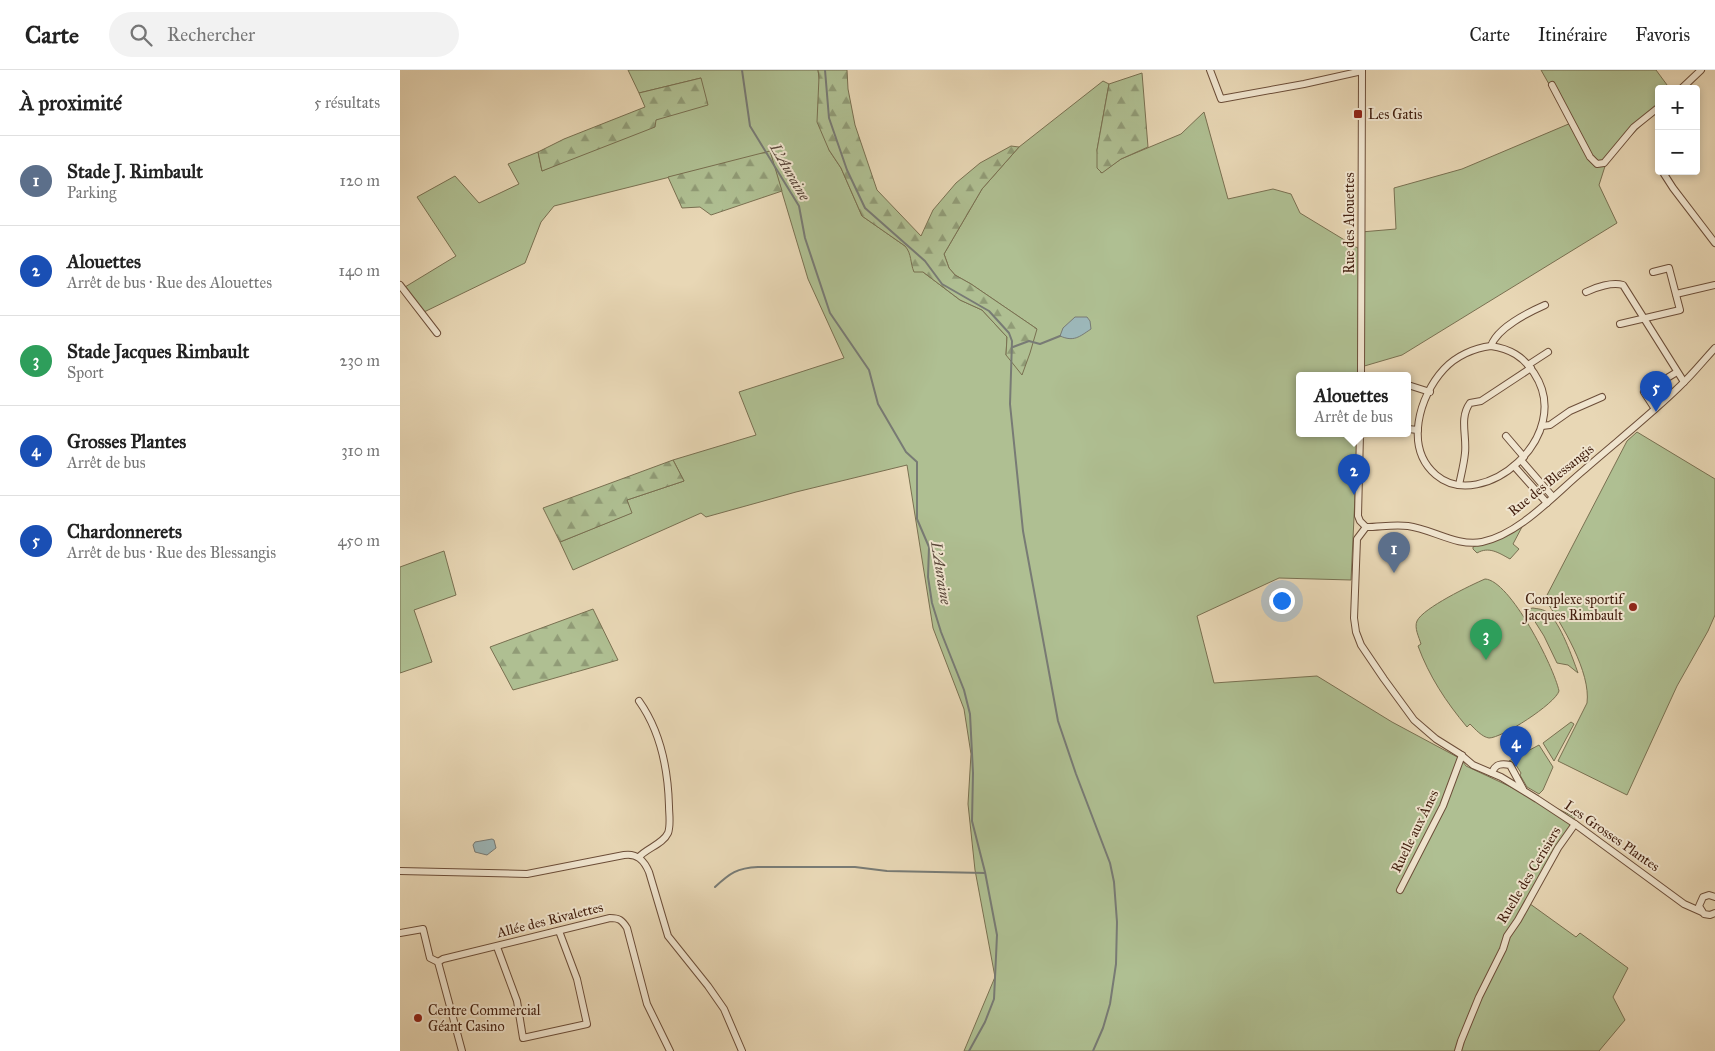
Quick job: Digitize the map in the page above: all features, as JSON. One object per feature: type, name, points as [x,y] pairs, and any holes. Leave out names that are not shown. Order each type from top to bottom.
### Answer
[{"type":"street","points":[[1210,70],[1221,99],[1304,84],[1362,70]]},
{"type":"street","name":"Rue des Alouettes","points":[[1361,372],[1362,70]]},
{"type":"street","points":[[1685,85],[1701,70]]},
{"type":"street","points":[[1552,85],[1590,157],[1597,164],[1608,160],[1634,128],[1655,110]]},
{"type":"street","points":[[1665,175],[1715,243]]},
{"type":"street","points":[[1620,324],[1680,310],[1669,268],[1653,272]]},
{"type":"street","points":[[1586,292],[1616,284],[1622,285],[1684,382]]},
{"type":"street","points":[[400,285],[438,333]]},
{"type":"street","points":[[1676,294],[1715,285]]},
{"type":"street","points":[[1491,346],[1502,330],[1527,313],[1545,305]]},
{"type":"street","points":[[1491,346],[1511,351],[1529,366],[1543,392],[1544,413],[1542,426],[1532,446],[1514,466],[1481,483],[1459,485],[1447,482],[1428,468],[1419,448],[1418,430],[1421,412],[1444,369],[1474,349],[1491,346]]},
{"type":"street","name":"Rue des Blessangis","points":[[1366,527],[1408,526],[1463,541],[1482,542],[1504,533],[1547,503],[1655,409],[1684,382],[1715,348]]},
{"type":"street","points":[[1459,485],[1466,453],[1465,409],[1470,403],[1481,401],[1548,352]]},
{"type":"street","points":[[1655,409],[1644,392],[1677,372]]},
{"type":"street","points":[[1411,387],[1430,392]]},
{"type":"street","points":[[1542,426],[1550,425],[1570,411],[1602,397]]},
{"type":"street","points":[[1411,429],[1418,430]]},
{"type":"street","points":[[1506,436],[1553,497]]},
{"type":"street","points":[[1360,437],[1358,516],[1366,527]]},
{"type":"street","points":[[1514,466],[1547,503]]},
{"type":"street","name":"Les Grosses Plantes","points":[[1366,527],[1357,539],[1354,618],[1356,632],[1361,645],[1414,720],[1436,739],[1473,765],[1524,790],[1575,824],[1684,904],[1710,915],[1715,913]]},
{"type":"street","points":[[638,857],[664,838],[670,823],[669,792],[664,754],[648,714],[639,701]]},
{"type":"street","name":"Ruelle aux Ânes","points":[[1400,890],[1443,806],[1462,756]]},
{"type":"street","points":[[1492,773],[1493,768],[1498,765],[1503,763],[1510,765],[1524,790]]},
{"type":"street","name":"Ruelle des Cerisiers","points":[[1458,1051],[1479,997],[1503,949],[1507,936],[1558,848],[1575,824]]},
{"type":"street","points":[[400,871],[528,874],[624,854],[638,857],[646,864],[668,936],[724,1009],[742,1051]]},
{"type":"street","points":[[1684,904],[1699,903],[1706,896],[1715,897]]},
{"type":"street","points":[[1699,903],[1702,912]]},
{"type":"street","name":"Allée des Rivalettes","points":[[438,962],[610,918],[617,918],[623,921],[627,928],[647,1004],[670,1051]]},
{"type":"street","points":[[400,933],[423,929],[430,958],[438,962],[442,973],[462,1051]]},
{"type":"street","points":[[497,947],[517,1001],[523,1038],[587,1024],[577,979],[559,931]]},
{"type":"green space","points":[[628,70],[818,70],[829,150],[841,168],[862,216],[905,246],[923,272],[960,300],[982,310],[1007,337],[1006,355],[1037,329],[955,275],[949,268],[944,254],[982,189],[1019,147],[1103,81],[1109,84],[1097,150],[1101,173],[1121,159],[1181,134],[1204,112],[1228,199],[1273,189],[1291,194],[1300,213],[1361,250],[1361,232],[1396,229],[1394,188],[1462,169],[1571,123],[1541,70],[1656,70],[1667,85],[1655,85],[1655,111],[1607,160],[1599,185],[1617,223],[1402,355],[1361,367],[1361,372],[1296,372],[1296,437],[1358,437],[1351,580],[1279,578],[1197,616],[1214,683],[1317,676],[1392,722],[1461,759],[1466,766],[1575,817],[1526,901],[1576,937],[1580,933],[1628,968],[1613,997],[1625,1020],[1599,1051],[964,1051],[995,977],[975,870],[968,804],[971,754],[964,709],[933,628],[907,465],[796,492],[706,517],[701,513],[573,570],[560,542],[631,513],[627,500],[684,481],[673,460],[756,435],[739,392],[844,358],[808,279],[770,152],[554,206],[541,222],[525,263],[424,312],[405,287],[456,256],[417,197],[455,176],[479,203],[519,184],[508,164],[538,152],[542,171],[656,120],[701,78],[639,93]]},
{"type":"green space","points":[[818,70],[847,70],[848,89],[855,125],[877,190],[921,236],[933,210],[956,183],[980,163],[1011,146],[1019,147],[982,189],[944,254],[949,268],[955,275],[1037,329],[1022,375],[1006,355],[1007,337],[982,310],[960,300],[923,272],[914,272],[909,252],[905,246],[862,216],[841,168],[829,150],[817,122]]},
{"type":"green space","points":[[1142,73],[1148,147],[1121,159],[1102,173],[1097,168],[1097,150],[1109,84]]},
{"type":"green space","points":[[701,78],[708,105],[656,120],[655,127],[542,171],[538,152],[564,139],[645,107],[639,93]]},
{"type":"green space","points":[[770,151],[782,191],[711,215],[700,207],[682,208],[668,177]]},
{"type":"green space","name":"Complexe sportif Jacques Rimbault","points":[[1637,432],[1715,479],[1715,615],[1677,686],[1627,795],[1558,761],[1587,703],[1587,691],[1585,677],[1574,649],[1545,599],[1627,441]]},
{"type":"green space","points":[[673,460],[684,481],[627,500],[632,513],[560,542],[543,508]]},
{"type":"green space","points":[[1523,525],[1513,544],[1519,549],[1510,559],[1494,551],[1486,550],[1477,553],[1473,549],[1473,547]]},
{"type":"green space","points":[[444,551],[456,595],[414,610],[432,662],[400,673],[400,567]]},
{"type":"green space","points":[[1485,579],[1495,583],[1506,594],[1530,626],[1549,664],[1559,691],[1539,712],[1516,727],[1496,737],[1489,738],[1481,734],[1470,724],[1467,727],[1445,698],[1422,657],[1418,646],[1421,644],[1416,627],[1417,621],[1428,610],[1448,597]]},
{"type":"green space","points":[[1533,608],[1545,611],[1553,618],[1566,641],[1578,673],[1568,665],[1557,663],[1544,636],[1527,609]]},
{"type":"green space","points":[[593,609],[618,660],[513,690],[490,647]]},
{"type":"green space","points":[[1571,722],[1574,724],[1554,761],[1543,743]]},
{"type":"green space","points":[[1539,745],[1553,767],[1543,790],[1539,794],[1527,787],[1516,765],[1509,761]]},
{"type":"water","points":[[1075,317],[1087,317],[1090,321],[1091,329],[1073,339],[1060,336],[1063,328]]},
{"type":"water","points":[[492,839],[496,848],[487,855],[475,852],[473,845],[475,842]]},
{"type":"waterway","name":"L'Auraine","points":[[742,70],[750,126],[799,206],[805,238],[830,313],[869,370],[878,404],[906,452],[917,462],[917,519],[929,547],[928,577],[932,603],[941,632],[964,690],[970,714],[973,773],[972,821],[985,872],[997,935],[994,999],[985,1022],[969,1051]]},
{"type":"waterway","points":[[825,70],[829,118],[847,170],[865,208],[925,261],[942,284],[989,311],[1009,333],[1012,341],[1010,404],[1023,531],[1058,721],[1110,863],[1114,882],[1117,922],[1116,964],[1110,1004],[1103,1028],[1093,1051]]},
{"type":"waterway","points":[[1013,347],[1029,341],[1040,344],[1060,336]]},
{"type":"waterway","points":[[715,887],[734,872],[758,867],[855,867],[887,871],[985,873]]},
{"type":"place","name":"Les Gatis","points":[[1358,114]]},
{"type":"place","name":"Chardonnerets","points":[[1656,412]]},
{"type":"place","name":"Alouettes","points":[[1354,495]]},
{"type":"place","name":"Stade J. Rimbault","points":[[1394,573]]},
{"type":"place","name":"Complexe sportif Jacques Rimbault","points":[[1633,607]]},
{"type":"place","name":"Stade Jacques Rimbault","points":[[1486,660]]},
{"type":"place","name":"Grosses Plantes","points":[[1516,767]]},
{"type":"place","name":"Centre Commercial Géant Casino","points":[[418,1018]]}]
